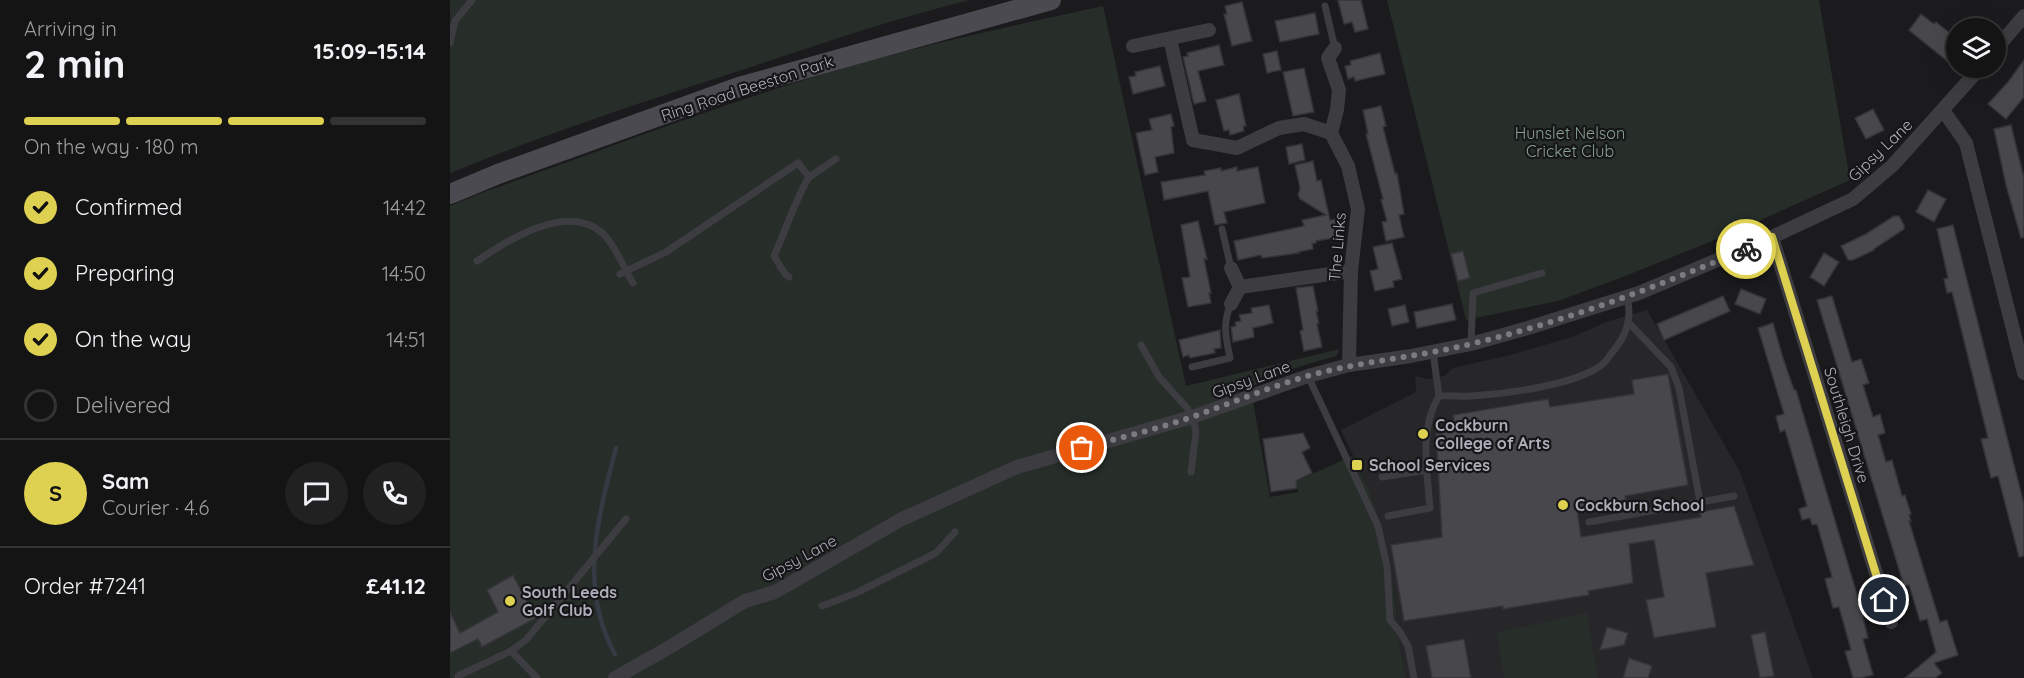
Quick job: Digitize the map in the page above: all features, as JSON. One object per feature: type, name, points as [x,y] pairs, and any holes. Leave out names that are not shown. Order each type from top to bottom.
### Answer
[{"type":"street","name":"Ring Road Beeston Park","points":[[450,194],[498,174],[739,87],[1051,0]]},
{"type":"street","points":[[2006,37],[2024,16]]},
{"type":"street","points":[[1132,46],[1209,30]]},
{"type":"street","points":[[1170,39],[1193,140],[1237,148],[1279,128],[1304,124],[1331,133],[1339,90],[1326,55]]},
{"type":"street","name":"Gipsy Lane","points":[[615,678],[745,601],[775,592],[900,520],[1017,467],[1190,417],[1308,376],[1349,365],[1471,344],[1627,297],[1772,237],[1853,199],[1893,165],[1971,78]]},
{"type":"street","points":[[1943,110],[1966,143],[2024,370]]},
{"type":"street","name":"The Links","points":[[1331,133],[1348,166],[1358,209],[1351,271],[1349,365]]},
{"type":"street","name":"Southleigh Drive","points":[[1772,237],[1891,622]]},
{"type":"street","points":[[1231,268],[1239,287],[1231,304]]},
{"type":"street","points":[[1239,287],[1351,271]]},
{"type":"lane","points":[[450,44],[455,21],[472,0]]},
{"type":"lane","points":[[1325,6],[1326,55]]},
{"type":"lane","points":[[789,277],[774,256],[797,196],[809,177],[836,159]]},
{"type":"lane","points":[[623,272],[666,252],[798,163],[809,177]]},
{"type":"lane","points":[[477,261],[504,243],[532,230],[555,223],[579,221],[589,223],[603,233],[623,272],[633,283]]},
{"type":"lane","points":[[1222,229],[1231,268]]},
{"type":"lane","points":[[1471,344],[1473,293],[1542,273]]},
{"type":"lane","points":[[1439,396],[1469,397],[1507,393],[1577,378],[1603,364],[1622,341],[1630,309],[1627,297]]},
{"type":"lane","points":[[1192,367],[1230,358],[1225,323],[1231,304]]},
{"type":"lane","points":[[1628,322],[1671,367],[1679,388],[1700,502]]},
{"type":"lane","points":[[1141,345],[1159,377],[1188,409],[1194,422],[1196,432],[1191,472]]},
{"type":"lane","points":[[1388,516],[1430,508],[1427,423],[1439,396],[1433,352]]},
{"type":"lane","points":[[1308,376],[1378,526],[1387,566],[1390,620],[1401,632],[1408,646],[1414,678]]},
{"type":"lane","points":[[1382,477],[1427,470]]},
{"type":"lane","points":[[1590,522],[1734,496]]},
{"type":"lane","points":[[459,678],[458,676],[511,651],[526,640],[626,519]]},
{"type":"lane","points":[[822,606],[856,593],[936,553],[955,532]]},
{"type":"lane","points":[[511,651],[537,678]]},
{"type":"shaded area","name":"Cockburn School","points":[[1647,310],[1740,472],[1813,678],[1406,678],[1399,641],[1392,573],[1381,523],[1368,487],[1341,430],[1416,392],[1415,376],[1430,379],[1444,376],[1453,368],[1572,337],[1606,322]]},
{"type":"green space","points":[[450,0],[970,0],[874,27],[650,100],[450,173]]},
{"type":"green space","name":"Hunslet Nelson Cricket Club","points":[[1387,0],[1819,0],[1850,180],[1734,232],[1558,301],[1466,320]]},
{"type":"green space","name":"South Leeds Golf Club","points":[[1103,6],[1186,386],[1340,349],[1336,356],[1298,367],[1192,412],[1253,402],[1270,497],[1298,492],[1297,481],[1352,456],[1368,487],[1381,523],[1392,573],[1399,641],[1406,678],[450,678],[450,206],[774,89],[930,45]]},
{"type":"green space","points":[[1587,613],[1598,678],[1504,678],[1497,632]]},
{"type":"building","points":[[1338,0],[1361,0],[1368,29],[1355,32],[1352,22],[1344,24]]},
{"type":"building","points":[[1242,2],[1252,41],[1232,46],[1224,14],[1227,14],[1225,6]]},
{"type":"building","points":[[1315,13],[1319,34],[1280,42],[1275,21]]},
{"type":"building","points":[[1921,14],[1946,30],[1946,60],[1909,30]]},
{"type":"building","points":[[1219,45],[1224,65],[1198,71],[1206,101],[1194,104],[1183,57],[1188,56],[1187,53]]},
{"type":"building","points":[[1277,51],[1281,70],[1267,73],[1263,54]]},
{"type":"building","points":[[1380,53],[1385,74],[1355,81],[1354,77],[1348,79],[1345,66],[1351,65],[1350,61]]},
{"type":"building","points":[[2024,60],[2024,97],[2006,119],[1988,104]]},
{"type":"building","points":[[1160,66],[1165,86],[1133,94],[1129,77],[1136,76],[1135,72]]},
{"type":"building","points":[[1304,68],[1314,112],[1293,116],[1283,72]]},
{"type":"building","points":[[1239,94],[1246,126],[1243,126],[1244,131],[1230,135],[1229,130],[1224,131],[1216,100]]},
{"type":"building","points":[[1381,106],[1386,126],[1383,127],[1395,174],[1397,173],[1404,214],[1399,215],[1404,237],[1386,241],[1382,222],[1387,221],[1366,134],[1368,134],[1363,110]]},
{"type":"building","points":[[1873,109],[1884,130],[1866,139],[1855,118]]},
{"type":"building","points":[[1171,114],[1174,126],[1171,127],[1174,153],[1155,157],[1158,172],[1145,175],[1136,133],[1152,130],[1149,119]]},
{"type":"building","points":[[2011,125],[2024,178],[2024,237],[2021,238],[2006,185],[1994,129]]},
{"type":"building","points":[[1302,144],[1305,160],[1289,164],[1286,147]]},
{"type":"building","points":[[1313,161],[1317,181],[1321,180],[1330,220],[1336,219],[1339,237],[1316,241],[1312,244],[1313,249],[1299,253],[1262,258],[1261,255],[1238,260],[1234,241],[1304,226],[1302,220],[1326,215],[1300,199],[1298,195],[1300,188],[1295,165]]},
{"type":"building","points":[[1237,167],[1237,171],[1258,167],[1265,203],[1224,212],[1227,223],[1215,225],[1208,191],[1164,200],[1161,182],[1205,175],[1204,171],[1221,168],[1221,171]]},
{"type":"building","points":[[1928,190],[1946,199],[1934,222],[1916,212]]},
{"type":"building","points":[[1894,216],[1899,216],[1904,229],[1874,250],[1848,260],[1841,246],[1866,234]]},
{"type":"building","points":[[1198,221],[1207,259],[1204,259],[1211,303],[1188,307],[1182,278],[1190,277],[1181,225]]},
{"type":"building","points":[[1953,225],[2024,504],[2024,556],[2019,557],[1998,476],[1991,478],[1981,439],[1988,438],[1952,292],[1947,293],[1944,279],[1948,278],[1937,229]]},
{"type":"building","points":[[1392,243],[1402,279],[1393,281],[1394,287],[1375,291],[1370,271],[1378,269],[1373,247]]},
{"type":"building","points":[[1463,251],[1470,278],[1458,281],[1451,254]]},
{"type":"building","points":[[1824,253],[1839,262],[1824,286],[1810,277]]},
{"type":"building","points":[[1313,286],[1322,347],[1304,351],[1296,288]]},
{"type":"building","points":[[1741,289],[1766,299],[1760,314],[1735,304]]},
{"type":"building","points":[[1723,296],[1730,311],[1664,340],[1657,324]]},
{"type":"building","points":[[1832,296],[1852,362],[1861,359],[1869,383],[1863,385],[1873,417],[1880,414],[1885,433],[1878,435],[1886,462],[1892,460],[1902,496],[1905,495],[1911,514],[1909,515],[1911,521],[1909,521],[1940,622],[1947,620],[1958,655],[1934,663],[1942,673],[1935,678],[1905,678],[1936,652],[1927,619],[1920,621],[1909,585],[1904,586],[1817,300]]},
{"type":"building","points":[[1452,304],[1456,320],[1417,328],[1414,312]]},
{"type":"building","points":[[1269,305],[1273,323],[1253,328],[1254,337],[1233,342],[1231,327],[1236,326],[1235,322],[1241,321],[1239,315],[1252,313],[1251,308]]},
{"type":"building","points":[[1405,305],[1409,322],[1392,326],[1388,309]]},
{"type":"building","points":[[1773,323],[1783,358],[1794,390],[1796,390],[1859,601],[1868,638],[1863,639],[1873,675],[1853,678],[1845,651],[1851,650],[1839,607],[1833,608],[1825,579],[1832,577],[1817,524],[1812,525],[1810,518],[1802,520],[1799,509],[1807,506],[1785,430],[1780,432],[1776,416],[1784,414],[1758,328]]},
{"type":"building","points":[[1220,330],[1221,348],[1214,349],[1215,353],[1190,358],[1189,355],[1183,357],[1179,340]]},
{"type":"building","points":[[1668,374],[1688,485],[1625,496],[1626,500],[1577,509],[1581,537],[1701,517],[1700,512],[1734,506],[1754,565],[1706,573],[1716,627],[1654,638],[1646,600],[1664,597],[1654,540],[1629,544],[1633,583],[1588,591],[1589,595],[1503,609],[1503,606],[1404,621],[1391,545],[1442,537],[1436,434],[1453,431],[1452,426],[1455,426],[1453,415],[1548,399],[1550,407],[1634,394],[1632,380]]},
{"type":"building","points":[[1303,433],[1310,448],[1302,452],[1312,473],[1296,481],[1297,488],[1271,492],[1263,439]]},
{"type":"building","name":"South Leeds Golf Club","points":[[513,575],[536,618],[482,647],[478,639],[450,653],[450,612],[460,633],[498,612],[487,590]]},
{"type":"building","points":[[1607,627],[1628,633],[1624,645],[1600,650]]},
{"type":"building","points":[[1765,632],[1774,676],[1760,678],[1751,635]]},
{"type":"building","points":[[1464,639],[1471,678],[1432,678],[1426,646]]},
{"type":"building","points":[[1629,658],[1652,666],[1648,678],[1623,678]]},
{"type":"waterway","points":[[615,654],[604,629],[597,604],[594,578],[598,526],[616,448]]},
{"type":"way so far","points":[[1082,448],[1192,417],[1308,376],[1349,365],[1412,356],[1471,344],[1602,306],[1746,249]]},
{"type":"place","name":"Cockburn College of Arts","points":[[1423,434]]},
{"type":"place","name":"School Services","points":[[1357,465]]},
{"type":"place","name":"Cockburn School","points":[[1563,505]]},
{"type":"place","name":"South Leeds Golf Club","points":[[510,601]]},
{"type":"route","points":[[1746,249],[1772,237],[1884,600]]}]
